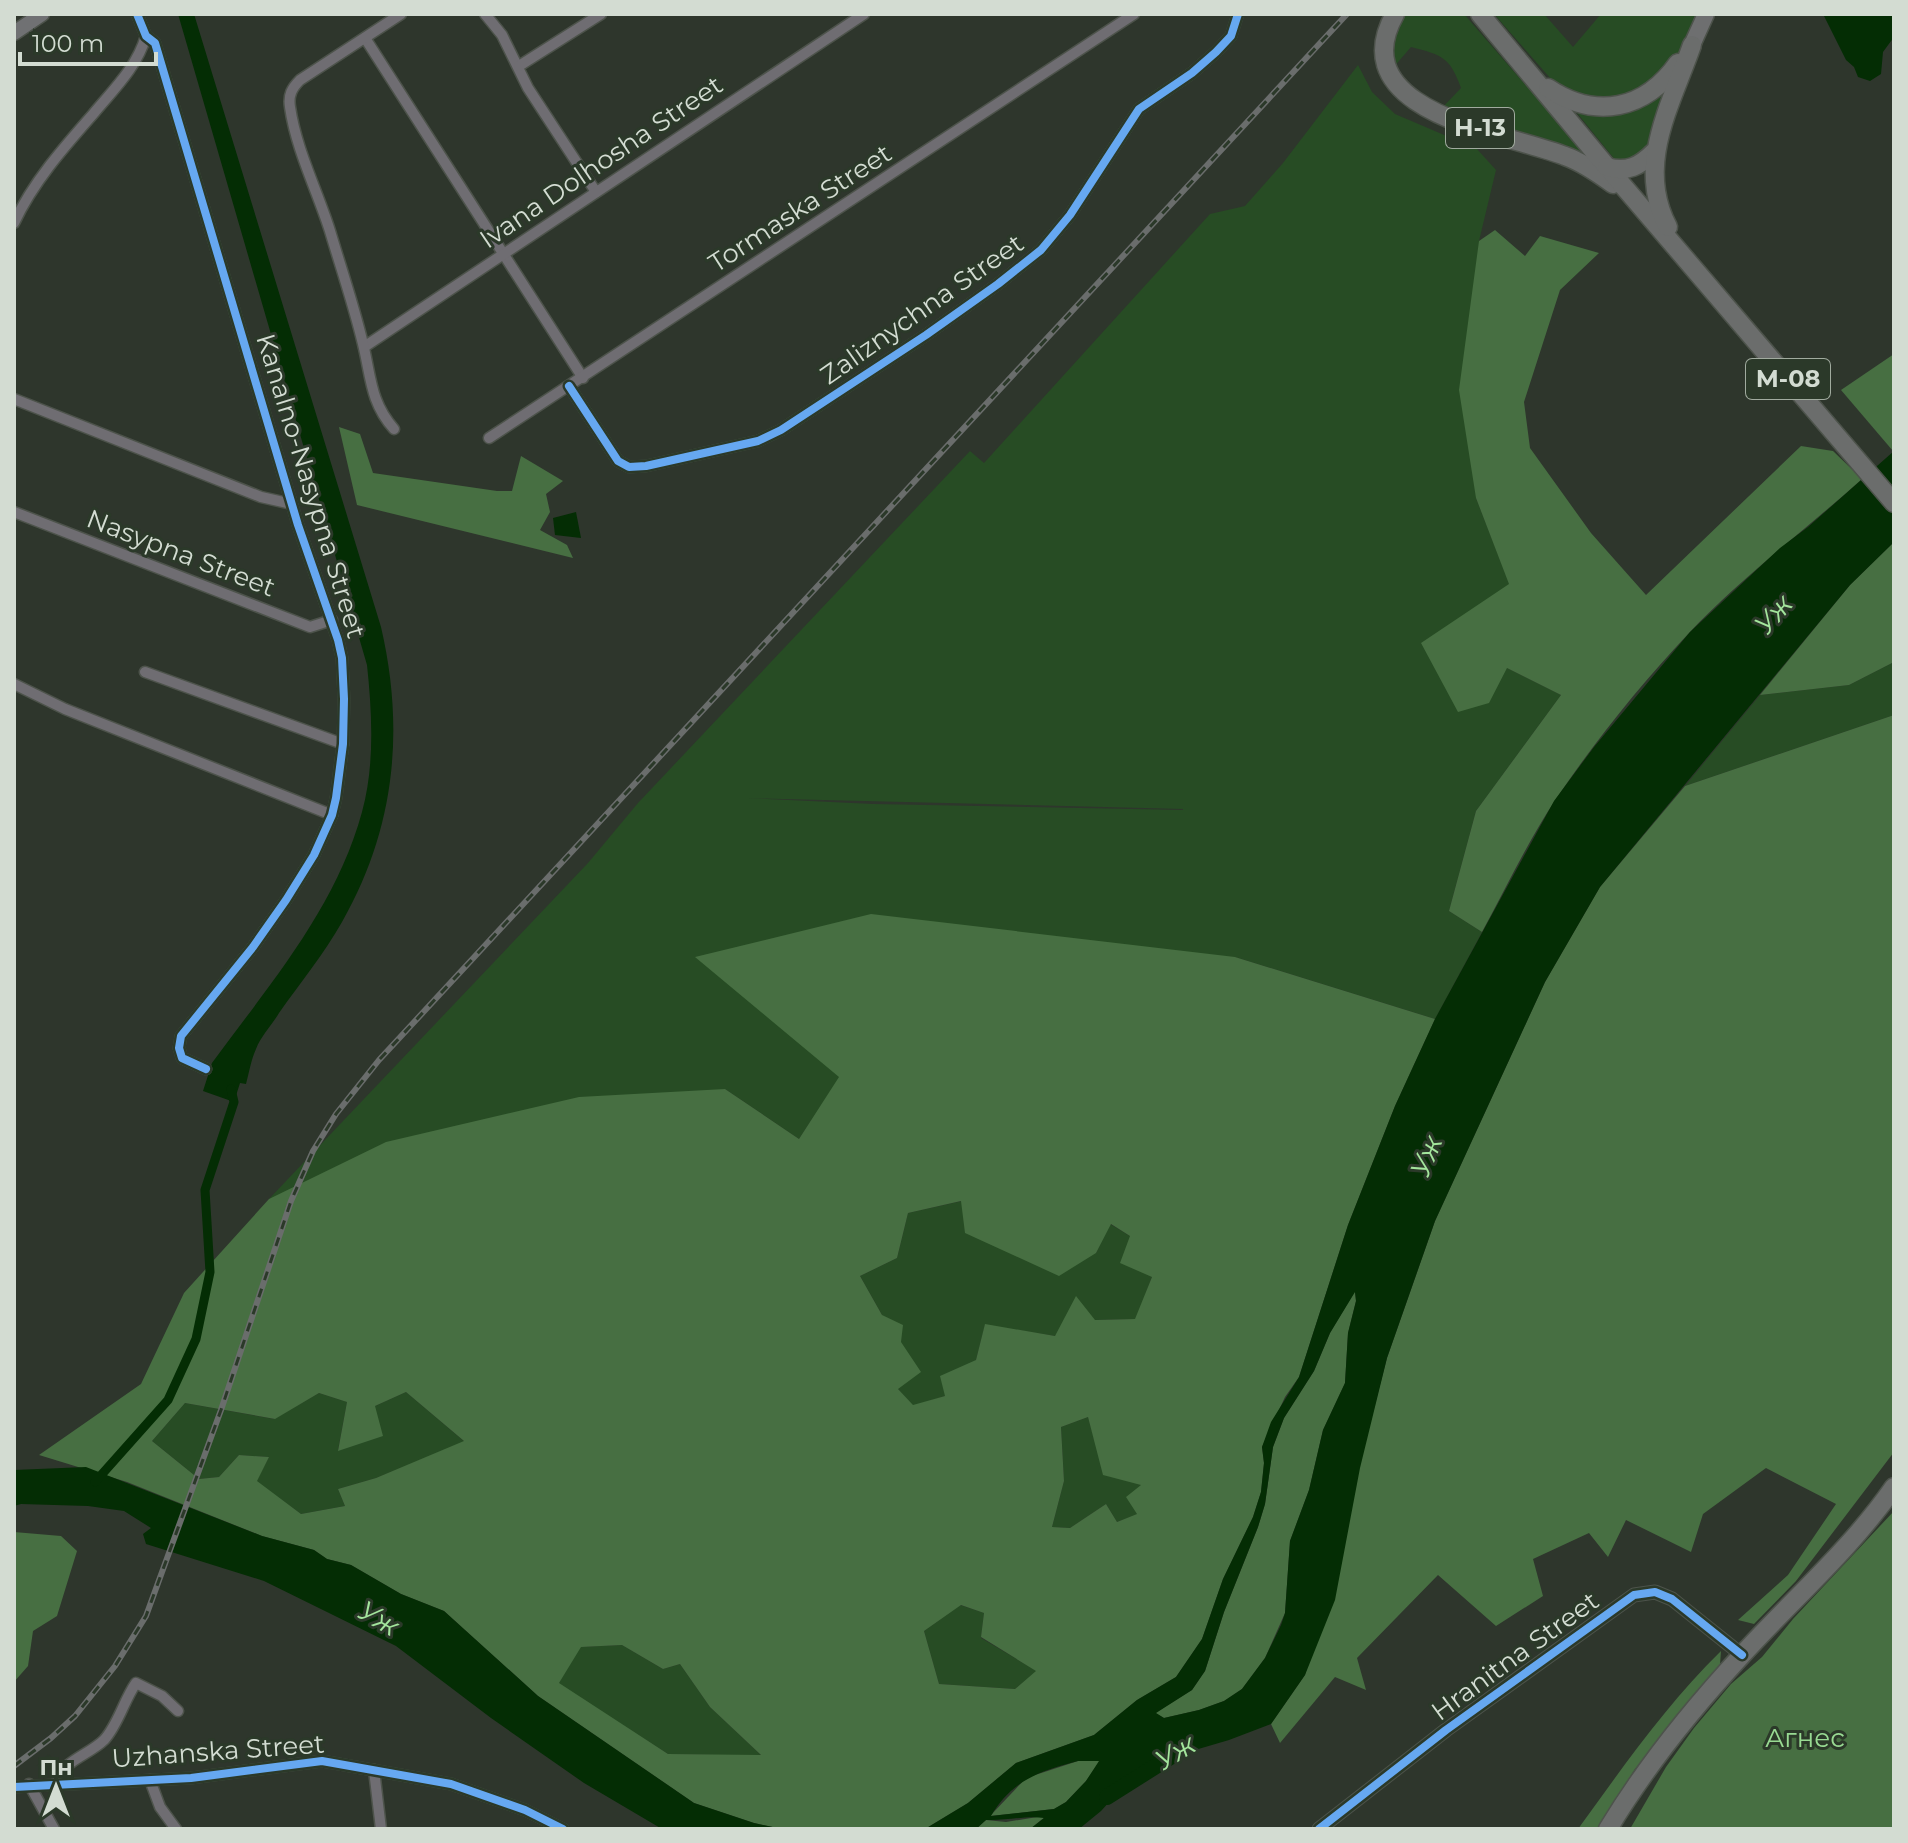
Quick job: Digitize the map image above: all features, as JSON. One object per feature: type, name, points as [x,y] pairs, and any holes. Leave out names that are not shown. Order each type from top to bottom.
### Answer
[{"type":"highway","name":"Н-13","points":[[1395,14],[1385,35],[1384,50],[1390,77],[1399,90],[1431,110],[1457,121],[1568,157],[1635,200]]},
{"type":"highway","name":"М-08","points":[[1480,14],[1894,503]]},
{"type":"highway","name":"Н-13","points":[[1538,81],[1574,102],[1598,106],[1626,103],[1650,93],[1665,82],[1692,45]]},
{"type":"highway","name":"Н-13","points":[[1684,258],[1658,208],[1654,152],[1692,45]]},
{"type":"highway","points":[[1607,167],[1618,170],[1637,167],[1654,152]]},
{"type":"highway","points":[[1608,1829],[1664,1746],[1894,1487]]},
{"type":"main road","points":[[14,33],[42,14]]},
{"type":"main road","name":"Н-13","points":[[1692,45],[1706,14]]},
{"type":"street","name":"Kanalno-Nasypna Street","points":[[137,14],[146,36],[155,43],[292,504],[342,658],[343,744],[332,815],[314,855],[286,900],[181,1036],[179,1048],[182,1058],[206,1069]]},
{"type":"street","points":[[394,429],[384,418],[369,383],[364,347],[329,227],[295,130],[289,99],[300,80],[401,14]]},
{"type":"street","points":[[485,14],[502,35],[528,88],[596,192]]},
{"type":"street","points":[[519,66],[601,14]]},
{"type":"street","name":"Ivana Dolhosha Street","points":[[364,347],[864,14]]},
{"type":"street","name":"Tormaska Street","points":[[489,438],[1134,14]]},
{"type":"street","name":"Zaliznychna Street","points":[[569,386],[618,461],[629,467],[668,461],[770,436],[950,319],[1041,250],[1070,215],[1139,109],[1192,73],[1216,52],[1231,36],[1238,14]]},
{"type":"street","points":[[14,223],[50,165],[127,74],[146,36]]},
{"type":"street","points":[[365,38],[583,378]]},
{"type":"street","points":[[14,399],[261,497],[292,504]]},
{"type":"street","name":"Nasypna Street","points":[[14,512],[310,627],[332,620]]},
{"type":"street","points":[[145,672],[343,744]]},
{"type":"street","points":[[14,684],[65,709],[332,815]]},
{"type":"street","name":"Hranitna Street","points":[[1319,1829],[1446,1730],[1634,1595],[1655,1592],[1672,1599],[1742,1655]]},
{"type":"street","name":"Uzhanska Street","points":[[57,1783],[58,1776],[73,1760],[105,1739],[136,1683],[162,1696],[178,1711]]},
{"type":"street","name":"Uzhanska Street","points":[[14,1787],[191,1778],[322,1761],[451,1784],[525,1810],[563,1829]]},
{"type":"street","points":[[374,1770],[381,1829]]},
{"type":"street","points":[[150,1780],[160,1807],[176,1829]]},
{"type":"street","points":[[29,1784],[54,1829]]},
{"type":"shaded area","points":[[1404,14],[1464,14],[1588,157],[1441,109],[1461,88],[1444,59],[1411,47],[1393,68],[1390,54],[1392,40]]},
{"type":"shaded area","points":[[1494,14],[1544,14],[1573,47],[1601,14],[1698,14],[1670,70],[1654,86],[1605,102],[1558,87]]},
{"type":"shaded area","points":[[1358,65],[1372,92],[1395,114],[1477,149],[1496,170],[1479,241],[1476,498],[1510,585],[1507,668],[1561,695],[1476,811],[1449,911],[1482,932],[1435,1019],[1235,957],[840,1077],[799,1139],[725,1089],[269,1199],[588,863],[638,803],[970,451],[984,463],[1210,214],[1245,206],[1283,163]],"holes":[[[747,798],[1183,809],[873,804]]]},
{"type":"shaded area","points":[[1669,83],[1651,144],[1639,158],[1616,161],[1573,108]]},
{"type":"shaded area","points":[[1894,662],[1894,715],[1685,786],[1760,695],[1849,685]]},
{"type":"shaded area","points":[[962,1201],[1096,1253],[1110,1224],[1130,1236],[1152,1277],[1136,1319],[1095,1320],[1055,1336],[985,1325],[976,1360],[945,1396],[913,1406],[898,1389],[882,1315],[860,1276],[897,1258],[908,1213]]},
{"type":"shaded area","points":[[406,1392],[465,1442],[376,1478],[338,1489],[345,1506],[301,1514],[256,1481],[269,1457],[239,1455],[219,1477],[199,1479],[152,1441],[185,1403],[274,1419],[319,1393],[347,1402],[338,1450],[375,1406]]},
{"type":"shaded area","points":[[1088,1417],[1096,1445],[1142,1485],[1138,1514],[1117,1522],[1106,1504],[1070,1528],[1052,1527],[1064,1481],[1061,1427]]},
{"type":"shaded area","points":[[960,1605],[984,1613],[981,1638],[1037,1671],[1015,1689],[939,1684],[924,1631]]},
{"type":"shaded area","points":[[622,1645],[663,1669],[680,1664],[710,1707],[762,1756],[668,1754],[558,1684],[580,1647]]},
{"type":"green space","points":[[1495,230],[1525,256],[1540,236],[1599,253],[1560,290],[1524,402],[1530,448],[1591,533],[1646,595],[1801,446],[1833,451],[1862,479],[1709,612],[1636,693],[1556,799],[1482,932],[1449,911],[1476,811],[1561,695],[1507,668],[1489,703],[1458,712],[1421,643],[1509,584],[1476,498],[1459,390],[1479,241]]},
{"type":"green space","points":[[1894,354],[1894,451],[1893,451],[1841,390]]},
{"type":"green space","points":[[339,427],[360,434],[373,473],[512,491],[521,456],[563,481],[546,494],[550,512],[540,530],[567,545],[573,558],[357,505]]},
{"type":"green space","points":[[1894,542],[1894,662],[1849,685],[1760,695],[1850,585]]},
{"type":"green space","points":[[1894,715],[1894,1452],[1796,1581],[1754,1624],[1738,1620],[1788,1575],[1836,1504],[1766,1468],[1703,1514],[1691,1552],[1626,1520],[1608,1557],[1589,1533],[1533,1559],[1543,1596],[1496,1626],[1438,1575],[1357,1658],[1366,1690],[1335,1677],[1280,1743],[1271,1724],[1305,1675],[1387,1358],[1435,1221],[1545,982],[1600,887],[1685,786]]},
{"type":"green space","points":[[871,914],[1235,957],[1435,1019],[1395,1106],[1348,1225],[1299,1377],[1285,1397],[1262,1447],[1261,1492],[1253,1517],[1223,1579],[1202,1639],[1176,1677],[1137,1700],[1094,1735],[1016,1763],[968,1803],[925,1829],[782,1829],[694,1803],[538,1696],[444,1611],[401,1594],[351,1565],[327,1559],[314,1550],[262,1536],[127,1482],[39,1455],[141,1384],[184,1293],[269,1199],[386,1142],[579,1097],[725,1089],[799,1139],[839,1077],[695,957]],"holes":[[[961,1201],[965,1233],[1059,1276],[1096,1253],[1111,1224],[1130,1236],[1120,1263],[1152,1277],[1135,1319],[1095,1320],[1076,1296],[1055,1336],[985,1324],[976,1360],[940,1376],[945,1396],[913,1405],[898,1389],[921,1372],[901,1342],[903,1325],[882,1315],[860,1276],[897,1258],[908,1213]],[[406,1392],[464,1441],[376,1478],[338,1489],[345,1506],[301,1514],[257,1481],[269,1457],[239,1455],[219,1477],[199,1479],[152,1441],[185,1403],[275,1419],[319,1393],[347,1402],[338,1451],[383,1436],[375,1406]],[[1088,1417],[1103,1475],[1141,1485],[1126,1497],[1137,1514],[1117,1522],[1106,1504],[1070,1528],[1052,1527],[1064,1481],[1061,1427]],[[961,1605],[984,1613],[981,1637],[1036,1671],[1015,1689],[939,1684],[924,1631]],[[622,1645],[663,1669],[680,1664],[710,1707],[761,1755],[668,1754],[559,1683],[581,1647]]]},
{"type":"green space","points":[[1355,1291],[1356,1301],[1348,1333],[1345,1383],[1323,1430],[1309,1490],[1290,1541],[1285,1613],[1265,1658],[1242,1689],[1224,1701],[1164,1718],[1155,1713],[1192,1690],[1205,1671],[1224,1612],[1258,1527],[1265,1504],[1273,1447],[1284,1418],[1314,1371],[1330,1333]]},
{"type":"green space","name":"Агнес","points":[[1894,1511],[1894,1829],[1630,1829],[1666,1767],[1694,1728],[1731,1684],[1762,1657],[1793,1619]]},
{"type":"green space","points":[[14,1532],[61,1536],[77,1551],[57,1616],[33,1631],[28,1666],[14,1682]]},
{"type":"green space","points":[[1721,1651],[1720,1665],[1635,1769],[1597,1829],[1578,1829],[1663,1715]]},
{"type":"green space","points":[[1078,1761],[1100,1761],[1066,1802],[1054,1809],[990,1816],[1026,1778]]},
{"type":"green space","points":[[1045,1817],[1030,1829],[976,1829],[986,1820],[1006,1822]]},
{"type":"water","points":[[178,14],[194,14],[381,627],[392,703],[393,741],[384,815],[360,887],[328,946],[261,1040],[246,1084],[240,1083],[234,1102],[203,1091],[212,1063],[278,975],[336,881],[366,794],[371,738],[370,701],[367,665]]},
{"type":"water","points":[[1823,14],[1894,14],[1894,37],[1883,52],[1881,74],[1870,81],[1858,77]]},
{"type":"water","points":[[1894,451],[1894,542],[1850,585],[1600,887],[1545,982],[1435,1221],[1387,1358],[1360,1468],[1335,1600],[1305,1675],[1271,1724],[1178,1755],[1131,1778],[1101,1811],[1079,1829],[1030,1829],[1044,1818],[1031,1817],[986,1820],[976,1829],[925,1829],[968,1803],[1016,1763],[1094,1735],[1137,1700],[1176,1677],[1202,1639],[1223,1579],[1253,1517],[1261,1492],[1262,1447],[1271,1422],[1299,1377],[1348,1225],[1395,1106],[1435,1019],[1554,801],[1594,747],[1690,632],[1780,548]],"holes":[[[1355,1292],[1356,1301],[1348,1333],[1345,1383],[1323,1430],[1309,1490],[1290,1541],[1285,1613],[1281,1625],[1265,1658],[1242,1689],[1224,1701],[1164,1718],[1156,1713],[1192,1690],[1205,1671],[1224,1612],[1258,1527],[1265,1504],[1273,1447],[1284,1418],[1314,1371],[1330,1333]],[[1078,1761],[1099,1761],[1086,1781],[1066,1802],[1054,1809],[991,1816],[1018,1785],[1051,1769]]]},
{"type":"water","points":[[576,512],[581,538],[555,535],[553,518]]},
{"type":"water","points":[[86,1467],[262,1536],[314,1550],[327,1559],[351,1565],[401,1594],[444,1611],[538,1696],[694,1803],[782,1829],[662,1829],[584,1783],[396,1646],[264,1581],[146,1544],[143,1534],[151,1528],[124,1511],[88,1506],[14,1506],[14,1470]]},
{"type":"waterway","points":[[95,1482],[168,1400],[196,1339],[210,1272],[205,1190],[234,1102],[231,1089]]},
{"type":"waterway","name":"Уж","points":[[1107,1797],[1175,1754]]},
{"type":"railway","points":[[14,1766],[75,1716],[115,1666],[146,1616],[221,1410],[291,1201],[313,1151],[336,1114],[379,1060],[1347,14]]},
{"type":"cycle path","points":[[137,14],[146,36],[155,43],[298,525],[342,658],[343,744],[332,815],[314,855],[286,900],[253,947],[181,1036],[179,1048],[182,1058],[206,1069]]},
{"type":"cycle path","points":[[569,386],[618,461],[629,467],[758,441],[781,430],[926,335],[1041,250],[1070,215],[1139,109],[1192,73],[1216,52],[1231,36],[1238,14]]},
{"type":"cycle path","points":[[1319,1829],[1446,1730],[1634,1595],[1655,1592],[1672,1599],[1742,1655]]},
{"type":"cycle path","points":[[14,1787],[191,1778],[322,1761],[451,1784],[525,1810],[563,1829]]}]
